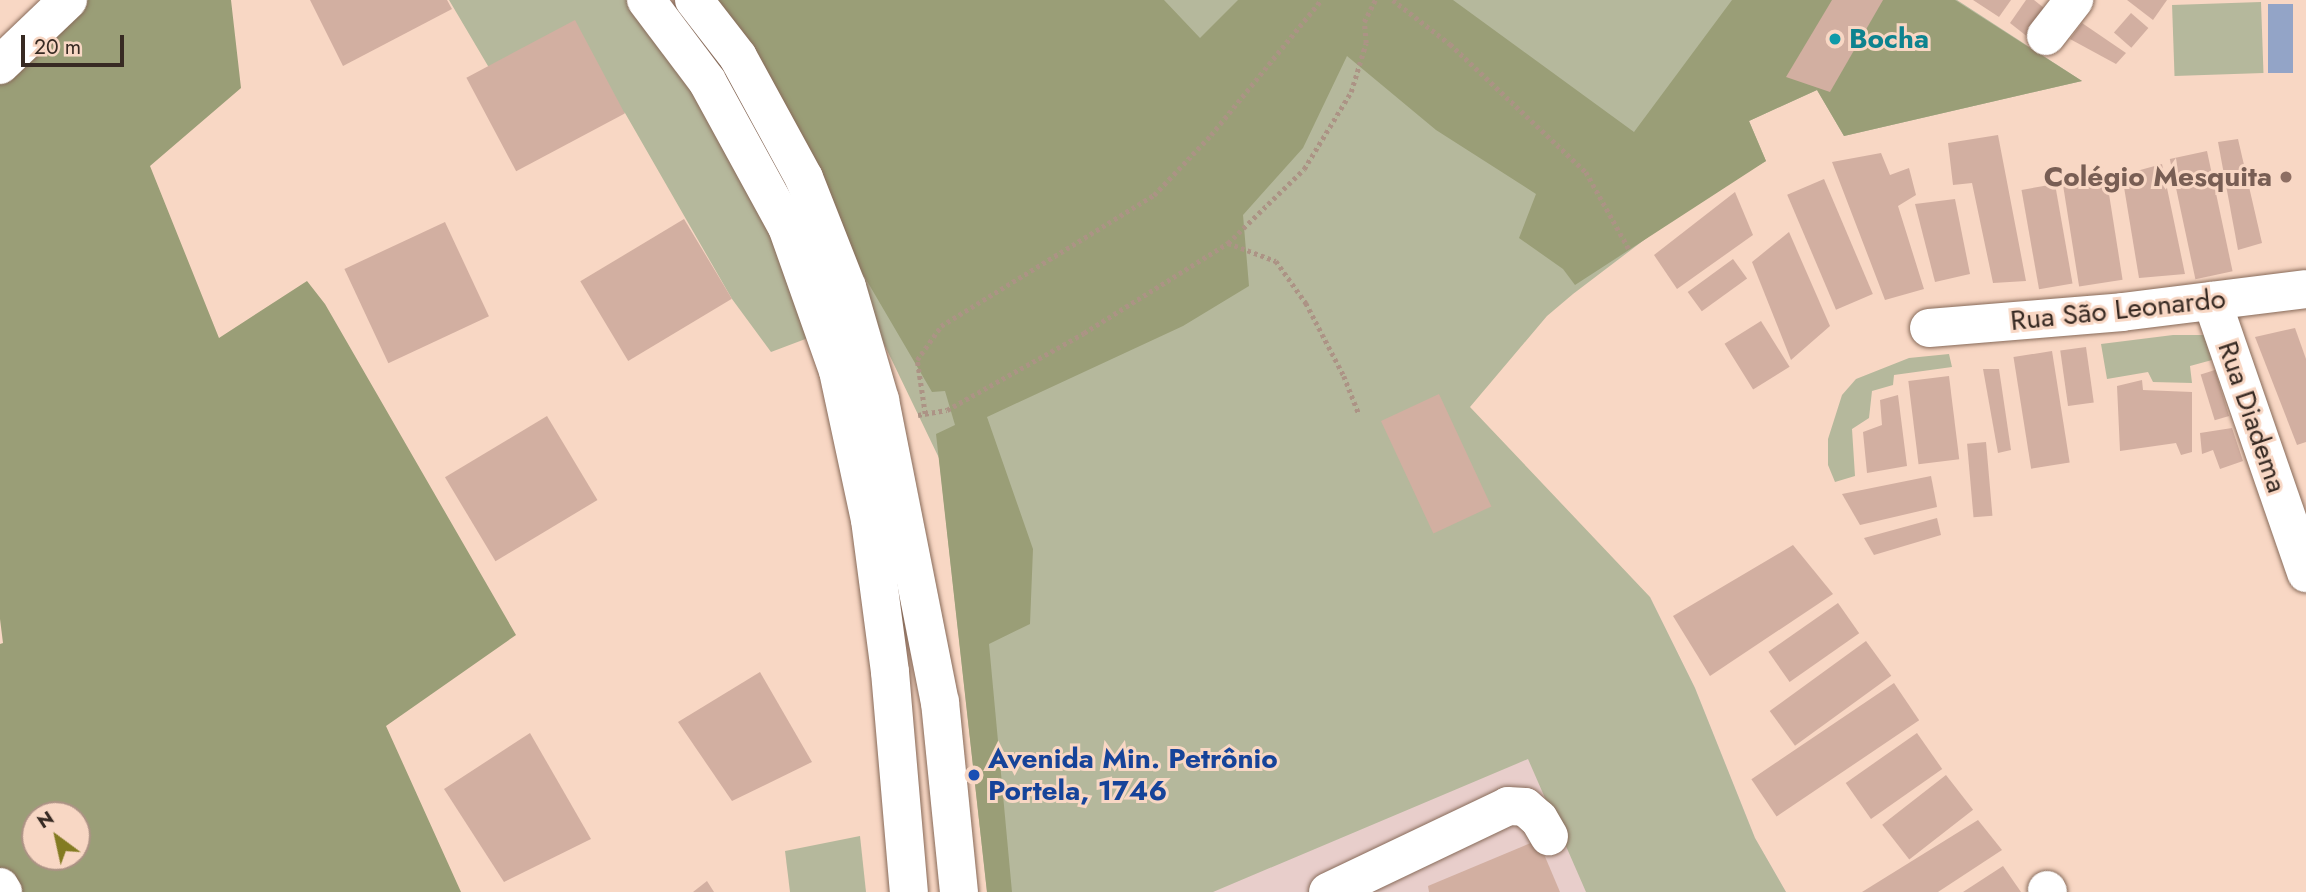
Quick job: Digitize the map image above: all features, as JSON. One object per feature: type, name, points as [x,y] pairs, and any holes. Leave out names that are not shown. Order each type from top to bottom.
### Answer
[{"type":"street","points":[[0,65],[68,0]]},
{"type":"street","points":[[646,0],[707,81],[787,227],[838,371],[870,520],[890,672],[909,892]]},
{"type":"street","points":[[694,0],[738,58],[804,178],[846,287],[886,422],[940,702],[959,892]]},
{"type":"street","points":[[2046,36],[2074,0]]},
{"type":"street","name":"Rua São Leonardo","points":[[1929,328],[2074,317],[2306,289]]},
{"type":"street","name":"Rua Diadema","points":[[2212,302],[2306,573]]},
{"type":"street","points":[[1328,892],[1508,806],[1525,807],[1539,819],[1549,836]]},
{"type":"street","points":[[0,887],[3,892]]},
{"type":"path","points":[[925,414],[917,360],[941,326],[1154,195],[1210,135],[1321,0]]},
{"type":"path","points":[[886,422],[947,410],[1084,332],[1228,243],[1304,169],[1351,92],[1366,43],[1364,22],[1375,0]]},
{"type":"path","points":[[1393,0],[1450,44],[1586,172],[1629,249]]},
{"type":"path","points":[[1228,243],[1276,261],[1306,303],[1344,376],[1359,414]]},
{"type":"shaded area","points":[[1650,597],[1695,688],[1755,838],[1786,892],[1181,892],[1521,743]]},
{"type":"green space","points":[[68,0],[231,0],[241,88],[150,166],[219,338],[307,281],[325,304],[516,635],[386,726],[461,892],[3,892],[0,887],[0,644],[3,643],[0,619],[0,64]]},
{"type":"green space","points":[[449,0],[649,0],[824,332],[771,352],[732,299],[625,113],[488,66]]},
{"type":"green space","points":[[678,0],[1957,0],[2082,81],[1844,136],[1817,90],[1749,121],[1766,161],[1694,202],[1573,294],[1547,316],[1470,407],[1650,597],[1695,688],[1755,838],[1786,892],[1586,892],[1528,759],[1213,892],[987,892],[939,458],[804,178]]},
{"type":"green space","points":[[695,0],[1164,0],[1200,38],[1238,0],[1453,0],[1634,132],[1732,0],[1955,0],[2082,81],[1844,136],[1817,90],[1749,121],[1766,161],[1575,285],[1563,269],[1519,238],[1536,194],[1436,130],[1347,56],[1303,148],[1243,215],[1249,286],[1183,326],[987,417],[1033,549],[1030,624],[989,644],[1012,892],[987,892],[936,434],[955,425],[945,391],[932,392],[765,107]]},
{"type":"green space","points":[[2261,2],[2263,73],[2175,76],[2172,5]]},
{"type":"green space","points":[[2173,335],[2204,335],[2212,360],[2190,366],[2192,383],[2153,382],[2148,372],[2107,379],[2101,344]]},
{"type":"green space","points":[[1949,354],[1952,367],[1894,375],[1893,385],[1872,391],[1869,418],[1852,429],[1855,476],[1835,482],[1828,465],[1828,439],[1842,395],[1856,379],[1909,358]]},
{"type":"green space","points":[[860,836],[866,892],[790,892],[785,851]]},
{"type":"water","points":[[2268,4],[2293,4],[2293,73],[2268,73]]},
{"type":"building","points":[[310,0],[447,0],[452,9],[343,66]]},
{"type":"building","name":"Bocha","points":[[1832,0],[1883,0],[1830,92],[1786,77]]},
{"type":"building","points":[[1973,0],[2011,0],[1999,17]]},
{"type":"building","points":[[2026,0],[2034,0],[2049,12],[2029,38],[2010,23]]},
{"type":"building","points":[[2127,0],[2167,0],[2153,20]]},
{"type":"building","points":[[2131,13],[2148,28],[2131,48],[2114,33]]},
{"type":"building","points":[[575,20],[625,114],[516,171],[466,78]]},
{"type":"building","points":[[2082,23],[2126,53],[2116,64],[2070,39]]},
{"type":"building","points":[[1998,135],[2026,281],[1993,283],[1972,183],[1953,185],[1948,143]]},
{"type":"building","points":[[2238,139],[2262,243],[2238,250],[2218,142]]},
{"type":"building","points":[[2207,151],[2233,271],[2195,279],[2170,159]]},
{"type":"building","points":[[1881,153],[1890,175],[1909,168],[1916,195],[1898,206],[1924,289],[1885,300],[1832,162]]},
{"type":"building","points":[[2162,164],[2185,274],[2139,278],[2122,175]]},
{"type":"building","points":[[2106,175],[2123,280],[2079,287],[2063,182]]},
{"type":"building","points":[[1824,179],[1873,294],[1836,310],[1787,195]]},
{"type":"building","points":[[2055,184],[2073,283],[2039,289],[2022,190]]},
{"type":"building","points":[[1735,192],[1753,235],[1677,289],[1654,255]]},
{"type":"building","points":[[1955,199],[1970,274],[1935,282],[1915,204]]},
{"type":"building","points":[[684,219],[732,299],[628,361],[580,281]]},
{"type":"building","points":[[445,222],[489,316],[388,363],[344,269]]},
{"type":"building","points":[[1789,232],[1830,326],[1791,360],[1752,262]]},
{"type":"building","points":[[1733,259],[1747,278],[1702,311],[1688,292]]},
{"type":"building","points":[[1761,321],[1790,367],[1753,390],[1725,344]]},
{"type":"building","points":[[2295,328],[2306,359],[2306,442],[2297,445],[2255,337]]},
{"type":"building","points":[[2086,347],[2094,402],[2068,406],[2060,351]]},
{"type":"building","points":[[2052,351],[2070,463],[2031,469],[2013,357]]},
{"type":"building","points":[[1983,369],[1999,369],[2011,450],[1998,453]]},
{"type":"building","points":[[2215,370],[2229,416],[2215,420],[2201,374]]},
{"type":"building","points":[[1949,376],[1959,459],[1919,464],[1908,381]]},
{"type":"building","points":[[2142,380],[2143,390],[2192,392],[2192,452],[2181,455],[2176,443],[2120,451],[2117,386]]},
{"type":"building","points":[[1439,394],[1491,506],[1433,533],[1381,421]]},
{"type":"building","points":[[1898,395],[1907,466],[1867,473],[1863,432],[1882,425],[1880,400]]},
{"type":"building","points":[[547,416],[597,500],[495,561],[445,477]]},
{"type":"building","points":[[2232,428],[2243,461],[2220,469],[2213,450],[2202,454],[2200,433]]},
{"type":"building","points":[[1986,442],[1992,516],[1974,517],[1967,444]]},
{"type":"building","points":[[1931,476],[1937,507],[1860,525],[1842,494]]},
{"type":"building","points":[[1937,518],[1941,535],[1874,555],[1864,538]]},
{"type":"building","points":[[1793,545],[1833,594],[1710,676],[1673,616]]},
{"type":"building","points":[[1838,603],[1859,633],[1790,682],[1768,652]]},
{"type":"building","points":[[1866,641],[1891,676],[1795,746],[1770,711]]},
{"type":"building","points":[[760,672],[812,762],[732,801],[678,722]]},
{"type":"building","points":[[1894,683],[1919,720],[1777,816],[1751,779]]},
{"type":"building","points":[[530,733],[591,839],[504,882],[444,789]]},
{"type":"building","points":[[1917,733],[1942,769],[1871,819],[1846,783]]},
{"type":"building","points":[[1946,775],[1973,810],[1909,860],[1882,825]]},
{"type":"building","points":[[1978,820],[2002,850],[1938,892],[1862,892]]},
{"type":"building","points":[[1538,840],[1560,892],[1429,892],[1428,886]]},
{"type":"building","points":[[2003,866],[2021,892],[1963,892]]},
{"type":"building","points":[[707,881],[714,892],[693,892]]},
{"type":"place","name":"Bocha","points":[[1835,39]]},
{"type":"place","name":"Colégio Mesquita","points":[[2286,177]]},
{"type":"place","name":"Avenida Min. Petrônio Portela, 1746","points":[[974,775]]}]
